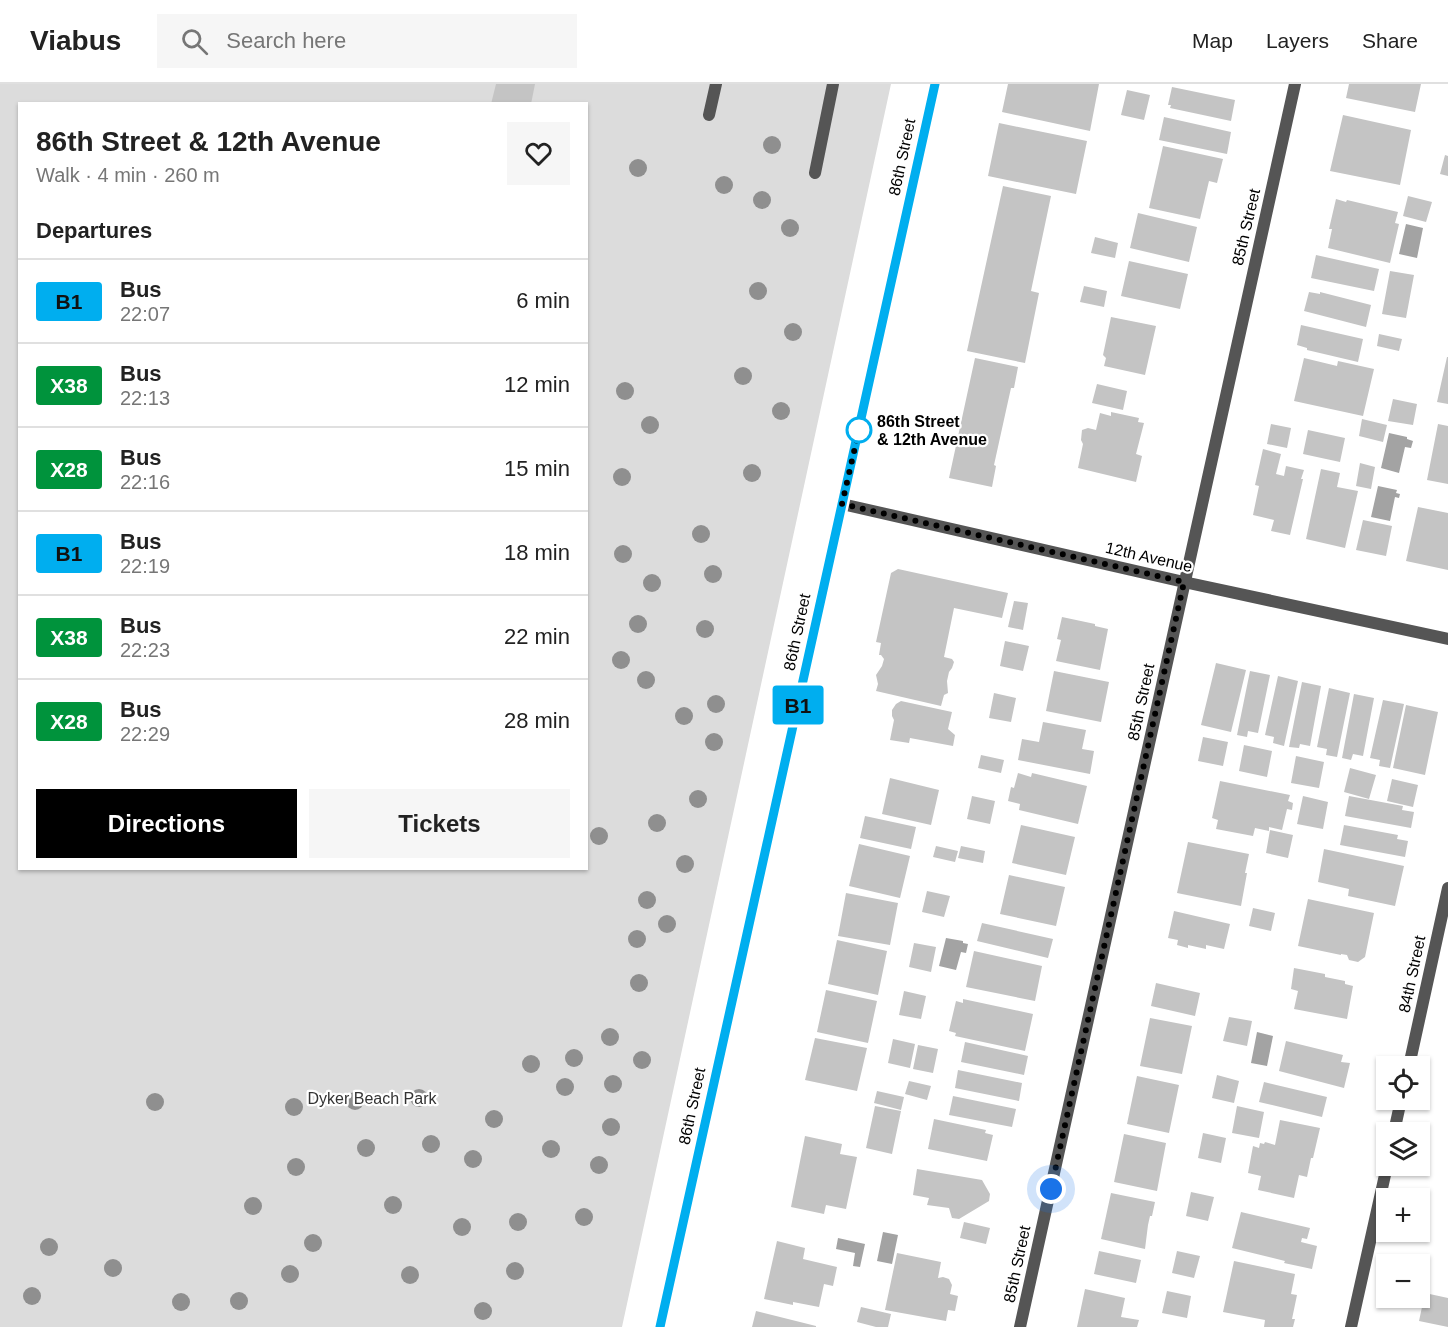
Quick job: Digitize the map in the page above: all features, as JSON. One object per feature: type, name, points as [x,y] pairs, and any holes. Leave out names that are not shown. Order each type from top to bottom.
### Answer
[{"type":"main road","name":"86th Street","points":[[660,1327],[935,84]]},
{"type":"street","points":[[709,115],[716,84]]},
{"type":"street","points":[[815,173],[833,84]]},
{"type":"street","name":"85th Street","points":[[1020,1327],[1295,84]]},
{"type":"street","name":"12th Avenue","points":[[842,504],[1448,639]]},
{"type":"street","name":"84th Street","points":[[1411,1056],[1448,888]]},
{"type":"street","points":[[1351,1327],[1385,1176]]},
{"type":"green space","name":"Dyker Beach Park","points":[[0,84],[891,84],[622,1327],[0,1327]]},
{"type":"shaded area","points":[[1406,224],[1423,228],[1417,258],[1399,254]]},
{"type":"shaded area","points":[[1389,433],[1407,437],[1413,441],[1411,448],[1405,447],[1399,473],[1381,468]]},
{"type":"shaded area","points":[[1378,486],[1397,490],[1396,493],[1400,494],[1399,498],[1395,497],[1390,521],[1371,517]]},
{"type":"shaded area","points":[[946,938],[968,944],[966,953],[961,952],[956,970],[939,966]]},
{"type":"shaded area","points":[[1257,1032],[1273,1036],[1267,1066],[1251,1063]]},
{"type":"shaded area","points":[[883,1232],[898,1235],[892,1264],[877,1261]]},
{"type":"shaded area","points":[[838,1238],[865,1244],[860,1267],[853,1266],[855,1253],[836,1249]]},
{"type":"building","points":[[496,84],[535,84],[531,102],[492,102]]},
{"type":"building","points":[[1008,84],[1099,84],[1090,131],[1002,112]]},
{"type":"building","points":[[1349,84],[1421,84],[1415,112],[1346,98]]},
{"type":"building","points":[[1172,87],[1235,100],[1231,121],[1170,108],[1171,105],[1168,105]]},
{"type":"building","points":[[1127,90],[1150,95],[1144,120],[1121,115]]},
{"type":"building","points":[[1343,115],[1411,130],[1400,185],[1330,171]]},
{"type":"building","points":[[1164,117],[1231,132],[1227,154],[1159,140]]},
{"type":"building","points":[[999,123],[1087,141],[1076,194],[988,176]]},
{"type":"building","points":[[1163,146],[1223,159],[1217,183],[1209,181],[1200,219],[1149,208]]},
{"type":"building","points":[[1445,155],[1448,156],[1448,176],[1440,174]]},
{"type":"building","points":[[1003,186],[1051,196],[1031,291],[1039,293],[1025,363],[967,351]]},
{"type":"building","points":[[1408,196],[1432,202],[1426,222],[1403,216]]},
{"type":"building","points":[[1336,199],[1398,212],[1395,223],[1399,224],[1390,263],[1328,248],[1332,229],[1329,229]]},
{"type":"building","points":[[1138,213],[1197,227],[1189,262],[1130,248]]},
{"type":"building","points":[[1095,237],[1118,243],[1115,258],[1091,253]]},
{"type":"building","points":[[1316,255],[1379,269],[1374,291],[1311,278]]},
{"type":"building","points":[[1129,261],[1188,274],[1180,309],[1121,296]]},
{"type":"building","points":[[1390,271],[1414,275],[1406,318],[1382,314]]},
{"type":"building","points":[[1084,286],[1107,291],[1104,307],[1080,302]]},
{"type":"building","points":[[1309,292],[1320,294],[1320,292],[1371,305],[1366,327],[1304,311]]},
{"type":"building","points":[[1111,317],[1156,326],[1145,375],[1104,366],[1106,358],[1103,355]]},
{"type":"building","points":[[1301,325],[1363,339],[1358,362],[1307,350],[1297,345]]},
{"type":"building","points":[[1379,334],[1402,339],[1399,351],[1377,346]]},
{"type":"building","points":[[1448,357],[1448,404],[1437,402]]},
{"type":"building","points":[[975,358],[1018,367],[1014,388],[1011,388],[994,465],[996,466],[992,487],[949,478]]},
{"type":"building","points":[[1304,358],[1337,366],[1338,361],[1374,369],[1363,416],[1294,401]]},
{"type":"building","points":[[1097,384],[1127,391],[1123,410],[1092,403]]},
{"type":"building","points":[[1393,399],[1417,404],[1413,425],[1388,421]]},
{"type":"building","points":[[1111,412],[1139,418],[1138,422],[1144,423],[1136,454],[1142,456],[1136,482],[1078,468],[1083,444],[1082,430],[1088,428],[1096,430],[1100,413],[1111,416]]},
{"type":"building","points":[[1362,419],[1387,425],[1383,442],[1359,436]]},
{"type":"building","points":[[1271,424],[1291,428],[1287,448],[1267,444]]},
{"type":"building","points":[[1438,424],[1448,426],[1448,484],[1427,480]]},
{"type":"building","points":[[1308,430],[1345,438],[1340,462],[1303,454]]},
{"type":"building","points":[[1263,449],[1281,454],[1276,474],[1284,476],[1286,466],[1304,470],[1290,535],[1271,531],[1274,520],[1253,515],[1259,486],[1255,485]]},
{"type":"building","points":[[1360,463],[1375,467],[1371,489],[1356,486]]},
{"type":"building","points":[[1321,469],[1340,473],[1337,487],[1358,491],[1345,548],[1306,539]]},
{"type":"building","points":[[1418,507],[1448,513],[1448,570],[1406,561]]},
{"type":"building","points":[[1363,520],[1392,526],[1386,556],[1356,550]]},
{"type":"building","points":[[898,569],[1008,593],[1002,618],[954,608],[944,657],[954,662],[947,681],[948,693],[944,695],[941,706],[876,691],[878,684],[876,675],[884,659],[879,655],[881,643],[876,642],[891,573]]},
{"type":"building","points":[[1014,601],[1028,603],[1023,630],[1008,627]]},
{"type":"building","points":[[1062,617],[1108,629],[1100,670],[1056,661],[1061,640],[1057,639]]},
{"type":"building","points":[[1005,641],[1029,646],[1023,671],[1000,666]]},
{"type":"building","points":[[1216,663],[1246,670],[1231,732],[1201,725]]},
{"type":"building","points":[[1054,671],[1109,682],[1101,722],[1046,711]]},
{"type":"building","points":[[1250,671],[1270,675],[1258,733],[1248,731],[1247,737],[1237,735]]},
{"type":"building","points":[[1278,676],[1298,681],[1284,746],[1273,743],[1274,737],[1265,735]]},
{"type":"building","points":[[1302,682],[1321,686],[1310,746],[1300,744],[1299,748],[1289,747]]},
{"type":"building","points":[[1329,688],[1350,693],[1337,757],[1326,755],[1327,749],[1317,747]]},
{"type":"building","points":[[994,693],[1016,698],[1011,722],[989,718]]},
{"type":"building","points":[[1354,694],[1374,698],[1363,756],[1353,754],[1351,760],[1342,758]]},
{"type":"building","points":[[1383,700],[1404,704],[1390,768],[1379,766],[1380,760],[1370,758]]},
{"type":"building","points":[[901,701],[952,712],[948,729],[955,735],[953,746],[910,738],[909,743],[890,740],[894,720],[892,710]]},
{"type":"building","points":[[1406,705],[1438,712],[1425,775],[1393,768]]},
{"type":"building","points":[[1043,722],[1086,730],[1082,749],[1094,751],[1090,774],[1018,760],[1022,739],[1039,742]]},
{"type":"building","points":[[1203,737],[1228,742],[1223,766],[1198,761]]},
{"type":"building","points":[[1244,745],[1272,751],[1267,777],[1239,771]]},
{"type":"building","points":[[981,755],[1004,760],[1001,773],[978,768]]},
{"type":"building","points":[[1296,756],[1324,762],[1319,788],[1291,783]]},
{"type":"building","points":[[1350,768],[1376,775],[1369,799],[1344,792]]},
{"type":"building","points":[[1018,773],[1031,777],[1032,773],[1087,786],[1078,824],[1019,810],[1020,804],[1008,801],[1011,787],[1014,788]]},
{"type":"building","points":[[890,778],[939,790],[931,825],[882,814]]},
{"type":"building","points":[[1392,779],[1418,785],[1413,807],[1387,801]]},
{"type":"building","points":[[1220,781],[1290,795],[1288,801],[1293,803],[1292,810],[1287,809],[1282,830],[1269,827],[1269,831],[1255,828],[1253,836],[1216,829],[1218,820],[1212,818]]},
{"type":"building","points":[[972,796],[995,801],[990,824],[967,819]]},
{"type":"building","points":[[1303,796],[1328,802],[1323,829],[1297,824]]},
{"type":"building","points":[[1349,796],[1403,806],[1402,810],[1414,812],[1411,828],[1345,816]]},
{"type":"building","points":[[865,816],[916,827],[911,849],[860,838]]},
{"type":"building","points":[[1021,825],[1075,837],[1066,875],[1012,863]]},
{"type":"building","points":[[1344,825],[1398,835],[1397,839],[1408,841],[1405,857],[1340,845]]},
{"type":"building","points":[[1270,830],[1293,835],[1288,858],[1266,853]]},
{"type":"building","points":[[1188,842],[1249,854],[1241,906],[1177,893]]},
{"type":"building","points":[[859,844],[910,856],[900,898],[849,886]]},
{"type":"building","points":[[936,846],[958,851],[955,862],[933,857]]},
{"type":"building","points":[[961,846],[985,851],[983,863],[958,858]]},
{"type":"building","points":[[1324,849],[1404,866],[1395,906],[1348,896],[1349,889],[1318,882]]},
{"type":"building","points":[[1009,875],[1065,887],[1056,926],[1000,914]]},
{"type":"building","points":[[927,891],[950,896],[944,917],[922,912]]},
{"type":"building","points":[[846,893],[898,903],[890,945],[838,936]]},
{"type":"building","points":[[1308,899],[1374,913],[1365,957],[1358,962],[1349,960],[1347,955],[1298,946]]},
{"type":"building","points":[[1253,908],[1275,913],[1271,931],[1249,926]]},
{"type":"building","points":[[1174,911],[1230,924],[1224,949],[1206,945],[1206,949],[1177,945],[1178,940],[1168,938]]},
{"type":"building","points":[[982,923],[1053,939],[1048,958],[977,941]]},
{"type":"building","points":[[837,940],[887,951],[878,995],[828,984]]},
{"type":"building","points":[[914,943],[936,947],[931,972],[909,967]]},
{"type":"building","points":[[974,951],[1042,966],[1035,1001],[966,987]]},
{"type":"building","points":[[1294,968],[1325,974],[1325,977],[1345,981],[1345,984],[1353,986],[1347,1019],[1294,1009],[1298,991],[1291,989]]},
{"type":"building","points":[[1156,983],[1200,993],[1195,1016],[1151,1006]]},
{"type":"building","points":[[826,990],[877,1001],[868,1043],[817,1032]]},
{"type":"building","points":[[904,991],[926,996],[921,1019],[899,1015]]},
{"type":"building","points":[[963,999],[1033,1014],[1025,1051],[955,1036],[956,1033],[949,1031],[956,1001],[963,1003]]},
{"type":"building","points":[[1229,1017],[1252,1021],[1247,1046],[1223,1041]]},
{"type":"building","points":[[1150,1018],[1192,1026],[1182,1074],[1140,1066]]},
{"type":"building","points":[[815,1038],[867,1048],[857,1091],[805,1080]]},
{"type":"building","points":[[893,1039],[915,1044],[910,1068],[888,1063]]},
{"type":"building","points":[[1286,1041],[1343,1055],[1341,1062],[1350,1063],[1344,1088],[1279,1071]]},
{"type":"building","points":[[965,1042],[1028,1056],[1024,1075],[961,1062]]},
{"type":"building","points":[[918,1045],[938,1049],[933,1073],[913,1069]]},
{"type":"building","points":[[958,1070],[1022,1083],[1019,1101],[955,1088]]},
{"type":"building","points":[[1217,1075],[1239,1081],[1234,1103],[1212,1098]]},
{"type":"building","points":[[1137,1076],[1179,1085],[1169,1133],[1127,1124]]},
{"type":"building","points":[[909,1081],[931,1086],[927,1100],[905,1094]]},
{"type":"building","points":[[1264,1082],[1327,1097],[1322,1117],[1259,1102]]},
{"type":"building","points":[[877,1091],[904,1097],[901,1110],[874,1103]]},
{"type":"building","points":[[953,1096],[1016,1109],[1012,1127],[949,1115]]},
{"type":"building","points":[[875,1106],[901,1111],[892,1154],[866,1148]]},
{"type":"building","points":[[1237,1106],[1264,1112],[1259,1138],[1232,1133]]},
{"type":"building","points":[[934,1119],[986,1130],[985,1133],[993,1135],[987,1161],[928,1149]]},
{"type":"building","points":[[1280,1120],[1320,1128],[1307,1177],[1299,1175],[1294,1198],[1258,1190],[1261,1176],[1248,1173],[1253,1146],[1259,1148],[1260,1143],[1265,1142],[1275,1145]]},
{"type":"building","points":[[1203,1133],[1226,1138],[1221,1163],[1198,1158]]},
{"type":"building","points":[[1124,1134],[1166,1143],[1157,1191],[1114,1182]]},
{"type":"building","points":[[805,1136],[842,1144],[840,1154],[857,1157],[846,1209],[826,1205],[824,1214],[791,1207]]},
{"type":"building","points":[[917,1169],[982,1180],[990,1194],[989,1201],[959,1219],[952,1218],[949,1208],[927,1205],[929,1198],[913,1195]]},
{"type":"building","points":[[1191,1192],[1214,1197],[1208,1221],[1186,1216]]},
{"type":"building","points":[[1111,1193],[1155,1202],[1148,1225],[1145,1249],[1101,1239]]},
{"type":"building","points":[[1241,1212],[1310,1228],[1307,1239],[1302,1238],[1301,1242],[1317,1246],[1312,1269],[1232,1248]]},
{"type":"building","points":[[964,1222],[990,1228],[986,1244],[960,1238]]},
{"type":"building","points":[[777,1241],[805,1248],[803,1259],[837,1267],[833,1286],[824,1284],[819,1307],[764,1299]]},
{"type":"building","points":[[1099,1251],[1141,1260],[1136,1283],[1094,1274]]},
{"type":"building","points":[[1177,1251],[1200,1256],[1194,1278],[1172,1273]]},
{"type":"building","points":[[897,1253],[941,1262],[938,1278],[949,1279],[952,1285],[950,1294],[958,1296],[955,1311],[948,1310],[946,1321],[885,1310]]},
{"type":"building","points":[[1234,1261],[1295,1274],[1291,1294],[1297,1295],[1292,1319],[1295,1319],[1293,1327],[1264,1327],[1265,1320],[1223,1312]]},
{"type":"building","points":[[1085,1289],[1125,1298],[1121,1317],[1139,1320],[1137,1327],[1077,1327]]},
{"type":"building","points":[[1167,1291],[1191,1296],[1187,1318],[1162,1313]]},
{"type":"building","points":[[1430,1294],[1448,1298],[1448,1327],[1419,1321],[1422,1308],[1430,1308]]},
{"type":"building","points":[[861,1307],[891,1314],[888,1327],[876,1327],[857,1322]]},
{"type":"building","points":[[756,1311],[816,1326],[816,1327],[752,1327]]},
{"type":"bus line","name":"B1","points":[[660,1327],[935,84]]},
{"type":"place","name":"86th Street & 12th Avenue","points":[[859,430]]},
{"type":"route","points":[[859,430],[842,504],[1184,582],[1051,1189]]}]
